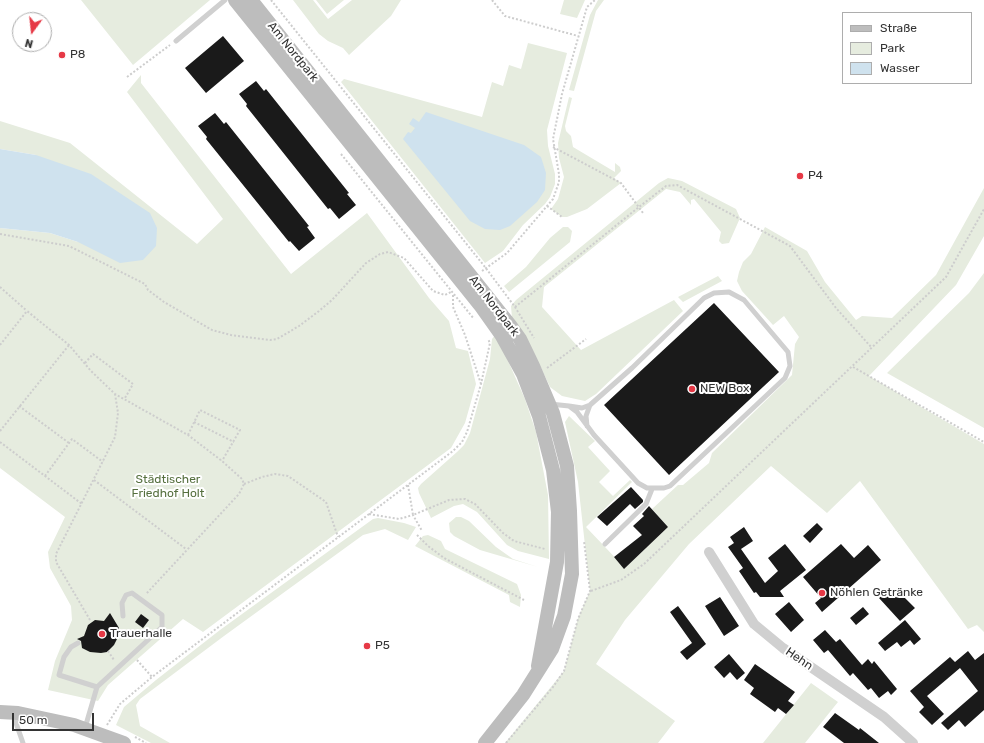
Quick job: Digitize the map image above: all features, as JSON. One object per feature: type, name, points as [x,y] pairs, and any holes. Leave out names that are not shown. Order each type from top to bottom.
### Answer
[{"type":"street","name":"Am Nordpark","points":[[235,0],[480,305],[502,336],[523,374],[539,416],[553,470],[558,512],[558,550],[538,672]]},
{"type":"street","name":"Am Nordpark","points":[[251,0],[520,339],[534,366],[553,413],[567,466],[579,551],[572,574],[564,616],[552,649],[523,695],[485,743]]},
{"type":"street","name":"Hehn","points":[[709,552],[754,624],[783,648],[884,717],[913,743]]},
{"type":"street","points":[[0,712],[18,713],[84,729],[103,734],[124,743]]},
{"type":"lane","points":[[176,41],[225,0]]},
{"type":"lane","points":[[549,404],[569,406],[582,408],[590,405],[632,368],[709,294],[722,291],[737,295],[744,300],[788,352],[790,366],[785,378],[670,486],[664,488],[652,489],[638,483],[587,426],[577,412],[569,406]]},
{"type":"lane","points":[[587,426],[586,416],[590,405]]},
{"type":"lane","points":[[605,544],[646,504],[652,489]]},
{"type":"lane","points":[[84,729],[97,687],[118,666],[157,633],[163,623],[162,615],[132,593],[126,595],[122,603],[123,616]]},
{"type":"lane","points":[[78,643],[71,647],[64,657],[59,675],[97,687]]},
{"type":"lane","points":[[18,713],[16,723],[23,743]]},
{"type":"path","points":[[492,0],[505,16],[578,36]]},
{"type":"path","points":[[472,277],[507,253],[553,199],[559,182],[553,139],[562,94],[587,7],[595,0]]},
{"type":"path","points":[[127,77],[176,41]]},
{"type":"path","points":[[553,147],[614,178],[621,184],[643,213]]},
{"type":"path","points":[[516,307],[666,186],[677,185],[790,246],[836,308],[872,348]]},
{"type":"path","points":[[547,206],[562,217]]},
{"type":"path","points":[[506,743],[553,688],[564,671],[578,620],[590,591],[621,580],[644,564],[946,277],[984,209]]},
{"type":"path","points":[[0,234],[69,246],[145,284],[148,290],[164,302],[212,330],[231,335],[270,340],[277,339],[320,311],[366,263],[380,254],[388,252],[404,258],[433,291],[445,295],[452,293],[454,307],[481,384]]},
{"type":"path","points":[[0,287],[69,345],[85,364],[115,394],[125,398],[188,435],[239,474],[244,484]]},
{"type":"path","points":[[0,345],[27,311]]},
{"type":"path","points":[[103,734],[120,704],[152,677],[408,485],[462,442],[467,432],[481,384],[490,343],[487,335]]},
{"type":"path","points":[[547,368],[586,340]]},
{"type":"path","points":[[0,431],[69,345]]},
{"type":"path","points":[[85,364],[93,354],[133,384],[125,398]]},
{"type":"path","points":[[853,367],[984,442]]},
{"type":"path","points":[[90,620],[56,562],[56,554],[103,462],[116,431],[118,412],[115,394]]},
{"type":"path","points":[[19,406],[69,443]]},
{"type":"path","points":[[188,435],[200,410],[240,430],[222,461]]},
{"type":"path","points":[[194,422],[234,442]]},
{"type":"path","points":[[45,476],[72,438],[103,462]]},
{"type":"path","points":[[0,442],[82,504]]},
{"type":"path","points":[[141,599],[239,494],[244,484],[262,477],[275,474],[288,476],[326,502],[338,537]]},
{"type":"path","points":[[94,480],[186,550]]},
{"type":"path","points":[[408,485],[414,515],[422,531]]},
{"type":"path","points":[[369,514],[399,519],[414,515],[450,500],[465,499],[475,504],[503,533],[514,541],[545,549],[558,550]]},
{"type":"path","points":[[417,535],[428,546],[444,558],[524,600]]},
{"type":"path","points":[[108,650],[118,666]]},
{"type":"path","points":[[132,654],[152,677]]},
{"type":"green space","points":[[81,0],[210,0],[133,65]]},
{"type":"green space","points":[[293,0],[313,0],[328,19],[352,0],[401,0],[391,16],[349,55],[343,48],[328,41],[319,34]]},
{"type":"green space","points":[[316,0],[344,0],[327,14]]},
{"type":"green space","points":[[564,0],[585,0],[577,18],[560,14]]},
{"type":"green space","points":[[598,0],[604,0],[596,11],[574,91],[569,90],[590,15]]},
{"type":"green space","points":[[528,43],[567,53],[547,130],[548,146],[555,174],[555,184],[550,197],[545,204],[523,225],[503,251],[485,263],[341,82],[344,79],[482,117],[492,82],[503,86],[509,65],[521,69]]},
{"type":"green space","name":"Städtischer Friedhof Holt","points":[[141,75],[141,83],[291,274],[367,213],[429,298],[449,321],[456,348],[468,351],[476,384],[465,423],[451,448],[203,632],[183,619],[108,685],[98,701],[48,690],[55,661],[72,620],[71,606],[50,568],[48,552],[65,517],[0,468],[0,228],[50,233],[78,242],[36,155],[0,149],[0,121],[70,143],[197,244],[223,219],[127,92]]},
{"type":"green space","points":[[569,97],[572,98],[565,126],[566,131],[571,136],[573,147],[615,172],[615,163],[620,167],[621,171],[614,178],[621,183],[587,209],[567,217],[562,217],[551,209],[558,199],[564,177],[559,158],[558,143]]},
{"type":"green space","points":[[668,178],[682,181],[736,209],[740,218],[729,243],[722,244],[719,241],[721,232],[694,199],[691,200],[691,205],[680,192],[666,189],[544,287],[542,307],[581,350],[674,300],[683,311],[596,394],[585,401],[562,396],[550,387],[537,359],[512,318],[511,306],[516,300],[659,183]]},
{"type":"green space","points":[[984,188],[984,236],[956,285],[869,376],[984,444],[984,632],[977,625],[968,629],[860,481],[827,513],[771,466],[689,544],[625,620],[596,664],[675,721],[658,743],[505,743],[564,671],[578,618],[590,591],[578,482],[565,422],[569,416],[595,441],[588,447],[610,471],[599,482],[613,496],[630,480],[632,482],[586,527],[625,568],[668,527],[652,509],[678,485],[683,485],[709,463],[712,453],[792,375],[795,344],[799,337],[784,316],[773,325],[742,291],[737,281],[743,262],[751,254],[765,227],[807,251],[825,282],[856,320],[862,316],[892,318],[936,275]]},
{"type":"green space","points":[[563,227],[568,227],[572,231],[570,242],[509,292],[504,286],[526,267],[550,238]]},
{"type":"green space","points":[[984,273],[984,428],[887,373],[969,293]]},
{"type":"green space","points":[[718,276],[722,281],[683,302],[678,297]]},
{"type":"green space","points":[[496,334],[525,399],[536,432],[548,495],[549,559],[518,551],[507,545],[477,512],[463,504],[454,506],[431,518],[419,493],[418,488],[421,484],[464,445],[470,433],[490,359],[492,339]]},
{"type":"green space","points":[[456,517],[461,517],[469,521],[496,547],[513,559],[538,567],[480,550],[454,536],[450,532],[449,523]]},
{"type":"green space","points":[[378,518],[416,527],[408,540],[385,529],[363,535],[140,699],[136,705],[140,726],[170,743],[151,743],[116,725],[124,707],[156,680],[220,630],[373,519]]},
{"type":"green space","points":[[428,535],[441,541],[445,549],[517,584],[521,595],[520,607],[510,602],[509,595],[415,546],[423,536]]},
{"type":"green space","points":[[811,683],[838,702],[805,743],[763,743]]},
{"type":"water","points":[[426,112],[524,145],[541,157],[546,173],[545,190],[537,202],[510,226],[500,230],[485,229],[470,221],[403,139],[408,132],[411,133],[415,128],[409,124],[413,118],[419,122]]},
{"type":"water","points":[[0,149],[36,155],[91,174],[150,213],[157,228],[156,246],[143,260],[120,263],[78,242],[50,233],[0,228]]},
{"type":"building","points":[[223,36],[244,61],[206,93],[185,68]]},
{"type":"building","points":[[256,81],[264,91],[266,89],[349,193],[347,194],[356,205],[339,219],[330,208],[328,209],[246,106],[247,104],[239,94]]},
{"type":"building","points":[[215,113],[224,124],[226,122],[309,226],[307,227],[315,238],[299,251],[290,241],[289,242],[206,139],[207,137],[198,126]]},
{"type":"building","name":"NEW Box","points":[[714,303],[779,372],[669,475],[604,405]]},
{"type":"building","points":[[631,487],[643,500],[643,502],[635,509],[630,504],[607,526],[597,517]]},
{"type":"building","points":[[649,506],[668,527],[624,569],[614,557],[642,535],[633,526],[644,516],[642,514]]},
{"type":"building","points":[[817,523],[823,529],[810,543],[803,536]]},
{"type":"building","points":[[744,527],[753,541],[741,549],[765,583],[778,571],[768,558],[785,544],[806,570],[780,591],[784,597],[760,597],[756,592],[754,593],[739,571],[743,568],[728,547],[734,543],[730,537]]},
{"type":"building","points":[[841,544],[854,558],[868,545],[881,560],[822,612],[815,603],[821,598],[803,577]]},
{"type":"building","points":[[888,590],[894,598],[900,593],[915,608],[900,621],[879,598]]},
{"type":"building","points":[[720,597],[739,626],[724,636],[705,606]]},
{"type":"building","points":[[789,602],[804,620],[791,632],[775,614]]},
{"type":"building","points":[[678,606],[706,644],[687,660],[680,652],[692,643],[670,612]]},
{"type":"building","points":[[863,607],[869,614],[856,625],[850,618]]},
{"type":"building","name":"Trauerhalle","points":[[110,613],[119,628],[118,637],[114,645],[107,652],[101,653],[90,652],[82,648],[81,641],[77,639],[84,636],[88,625],[95,620],[104,621]]},
{"type":"building","points":[[141,614],[149,620],[143,628],[135,622]]},
{"type":"building","points":[[905,620],[921,639],[914,645],[910,640],[901,647],[897,642],[885,651],[878,643]]},
{"type":"building","points":[[825,630],[836,642],[840,639],[862,665],[868,659],[872,664],[874,661],[897,689],[891,695],[888,691],[879,698],[871,688],[868,690],[853,673],[850,676],[828,650],[824,653],[813,640]]},
{"type":"building","points":[[968,651],[975,660],[984,653],[984,710],[965,727],[959,720],[948,730],[941,723],[978,691],[960,668],[927,696],[944,714],[932,725],[919,712],[924,707],[910,691],[950,657],[955,662]]},
{"type":"building","points":[[729,654],[745,673],[737,680],[730,672],[724,678],[714,667]]},
{"type":"building","points":[[755,664],[795,692],[788,701],[794,705],[786,714],[778,708],[775,712],[750,694],[754,688],[744,680]]},
{"type":"building","points":[[835,713],[859,730],[860,728],[879,743],[844,743],[823,727]]},
{"type":"place","name":"P8","points":[[62,55]]},
{"type":"place","name":"P4","points":[[800,176]]},
{"type":"place","name":"NEW Box","points":[[692,389]]},
{"type":"place","name":"Nöhlen Getränke","points":[[822,593]]},
{"type":"place","name":"Trauerhalle","points":[[102,634]]},
{"type":"place","name":"P5","points":[[367,646]]}]
